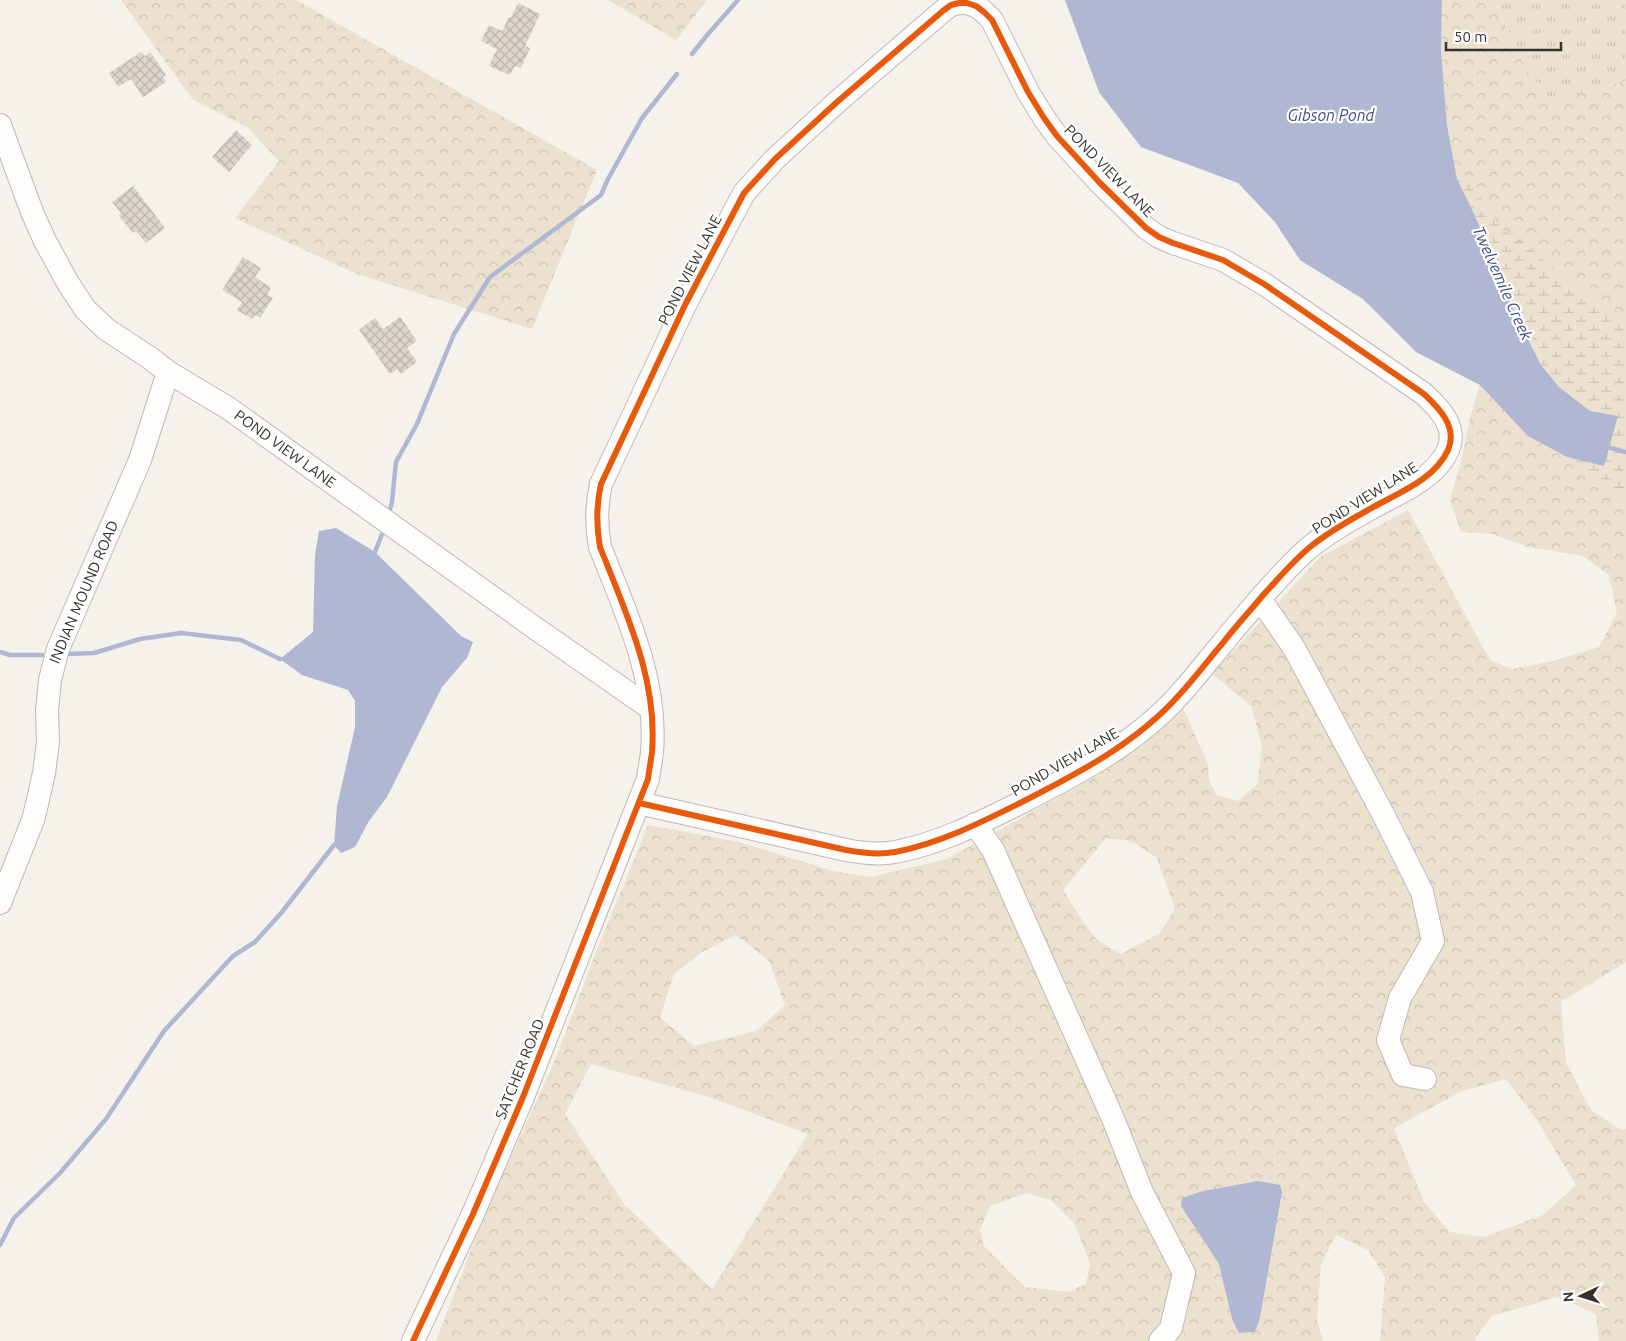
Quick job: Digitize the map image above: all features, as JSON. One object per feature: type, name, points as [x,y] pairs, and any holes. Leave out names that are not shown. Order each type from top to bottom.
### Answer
[{"type":"street","name":"POND VIEW LANE","points":[[967,3],[976,6],[992,20],[1028,92],[1058,136],[1100,183],[1146,228],[1173,243],[1223,260],[1264,284],[1424,394],[1445,417],[1449,426],[1449,448],[1424,478],[1348,521],[1310,548],[1286,569],[1260,599],[1180,694],[1158,717],[1134,737],[1107,755],[1053,786],[976,824],[924,845],[894,853],[862,852],[639,803],[648,779],[652,754],[653,730],[648,686],[641,656],[600,547],[596,515],[597,500],[601,484],[685,305],[744,193],[775,159],[837,102],[944,10],[951,5],[967,3]]},
{"type":"street","name":"POND VIEW LANE","points":[[0,125],[32,212],[45,241],[85,309],[106,329],[168,372],[228,408],[650,708]]},
{"type":"street","name":"INDIAN MOUND ROAD","points":[[0,903],[33,820],[39,796],[48,742],[48,695],[53,664],[140,460],[168,372]]},
{"type":"street","points":[[1260,599],[1294,648],[1382,812],[1422,892],[1433,942],[1400,998],[1388,1040],[1403,1076],[1425,1080]]},
{"type":"street","name":"SATCHER ROAD","points":[[413,1341],[472,1214],[523,1097],[639,803]]},
{"type":"street","points":[[976,824],[993,850],[1114,1121],[1142,1192],[1184,1273],[1171,1328],[1160,1341]]},
{"type":"green space","points":[[121,0],[296,0],[597,170],[532,329],[357,274],[235,218],[279,161],[247,127],[193,100]]},
{"type":"green space","points":[[608,0],[707,0],[676,40]]},
{"type":"green space","points":[[1442,0],[1496,0],[1502,18],[1528,72],[1552,101],[1626,81],[1626,413],[1457,179],[1447,125],[1441,50]]},
{"type":"green space","points":[[1496,0],[1626,0],[1626,81],[1552,101],[1528,72],[1502,18]]},
{"type":"green space","points":[[1458,164],[1502,229],[1528,246],[1572,285],[1610,308],[1626,323],[1626,498],[1567,458],[1528,436],[1480,385],[1416,352],[1363,299],[1300,260],[1275,222],[1238,183],[1442,198]]},
{"type":"green space","points":[[1480,385],[1528,436],[1626,465],[1626,962],[1561,1002],[1566,1063],[1591,1110],[1620,1129],[1626,1129],[1626,1341],[1599,1341],[1596,1314],[1557,1297],[1492,1316],[1475,1338],[1476,1341],[1380,1341],[1385,1277],[1368,1250],[1336,1235],[1321,1265],[1317,1320],[1323,1341],[436,1341],[485,1213],[553,1065],[598,947],[648,825],[739,842],[833,871],[871,877],[947,859],[1098,775],[1143,745],[1183,708],[1208,764],[1209,781],[1217,795],[1238,801],[1258,783],[1262,745],[1251,706],[1212,674],[1320,557],[1408,510],[1490,660],[1512,669],[1553,661],[1599,647],[1617,613],[1609,575],[1583,556],[1528,547],[1493,534],[1461,532],[1450,500]],"holes":[[[1106,838],[1131,841],[1157,858],[1175,909],[1160,933],[1121,954],[1097,940],[1063,890]],[[736,935],[769,961],[785,1005],[756,1031],[694,1046],[660,1017],[674,974],[702,952]],[[591,1064],[712,1098],[808,1134],[712,1289],[625,1205],[565,1114]],[[1506,1079],[1536,1119],[1576,1185],[1543,1215],[1484,1237],[1450,1232],[1424,1202],[1394,1128],[1462,1091]],[[1258,1181],[1280,1186],[1282,1192],[1260,1317],[1255,1332],[1232,1320],[1203,1191]],[[1027,1193],[1051,1200],[1074,1223],[1090,1263],[1086,1284],[1068,1292],[1025,1287],[984,1246],[980,1230],[990,1206]]]},
{"type":"water","name":"Gibson Pond","points":[[1065,0],[1442,0],[1441,50],[1447,125],[1457,179],[1475,216],[1516,316],[1541,365],[1559,387],[1590,411],[1618,416],[1604,466],[1567,457],[1528,436],[1480,385],[1416,352],[1363,299],[1300,260],[1275,222],[1238,183],[1141,147],[1099,92]]},
{"type":"water","points":[[336,528],[375,552],[461,636],[473,642],[467,658],[442,687],[387,797],[369,821],[355,847],[341,853],[334,845],[337,806],[355,727],[355,701],[348,690],[302,675],[280,659],[313,632],[315,555],[319,531]]},
{"type":"water","points":[[1258,1181],[1280,1185],[1282,1192],[1260,1318],[1255,1332],[1239,1333],[1232,1319],[1219,1264],[1181,1206],[1182,1198],[1203,1191]]},
{"type":"building","points":[[518,3],[540,14],[525,46],[530,48],[521,68],[515,66],[510,75],[489,66],[497,49],[481,41],[489,25],[502,31]]},
{"type":"building","points":[[141,52],[145,56],[150,52],[166,75],[163,77],[166,82],[143,97],[131,79],[118,87],[109,73]]},
{"type":"building","points":[[236,130],[252,145],[229,172],[212,157]]},
{"type":"building","points":[[133,186],[165,228],[146,243],[136,231],[133,233],[119,216],[121,213],[112,202]]},
{"type":"building","points":[[243,257],[261,268],[255,277],[271,288],[267,294],[273,298],[260,318],[255,315],[252,319],[237,310],[242,302],[222,290]]},
{"type":"building","points":[[400,317],[417,341],[407,348],[417,362],[401,374],[397,369],[390,374],[359,330],[375,318],[383,329]]},
{"type":"waterway","points":[[692,54],[738,0]]},
{"type":"waterway","points":[[390,509],[396,462],[417,424],[454,334],[490,277],[601,195],[642,118],[677,74]]},
{"type":"waterway","name":"Twelvemile Creek","points":[[1603,446],[1626,452]]},
{"type":"waterway","points":[[375,552],[382,534]]},
{"type":"waterway","points":[[69,654],[94,653],[140,639],[181,633],[241,640],[280,659]]},
{"type":"waterway","points":[[0,652],[10,655],[42,655]]},
{"type":"waterway","points":[[0,1245],[14,1218],[60,1173],[106,1119],[164,1031],[233,956],[255,942],[282,912],[334,845]]},
{"type":"cycle path","points":[[413,1341],[473,1214],[523,1097],[648,779],[653,725],[650,699],[638,647],[600,547],[597,516],[601,484],[685,305],[744,193],[775,159],[837,102],[951,5],[967,3],[976,6],[992,20],[1028,92],[1057,136],[1100,183],[1146,228],[1159,237],[1173,243],[1223,260],[1264,284],[1424,394],[1441,412],[1449,426],[1451,434],[1448,450],[1442,461],[1433,470],[1413,486],[1338,527],[1304,552],[1264,594],[1186,688],[1145,728],[1084,769],[990,818],[927,844],[895,852],[871,853],[846,850],[639,803]]}]
